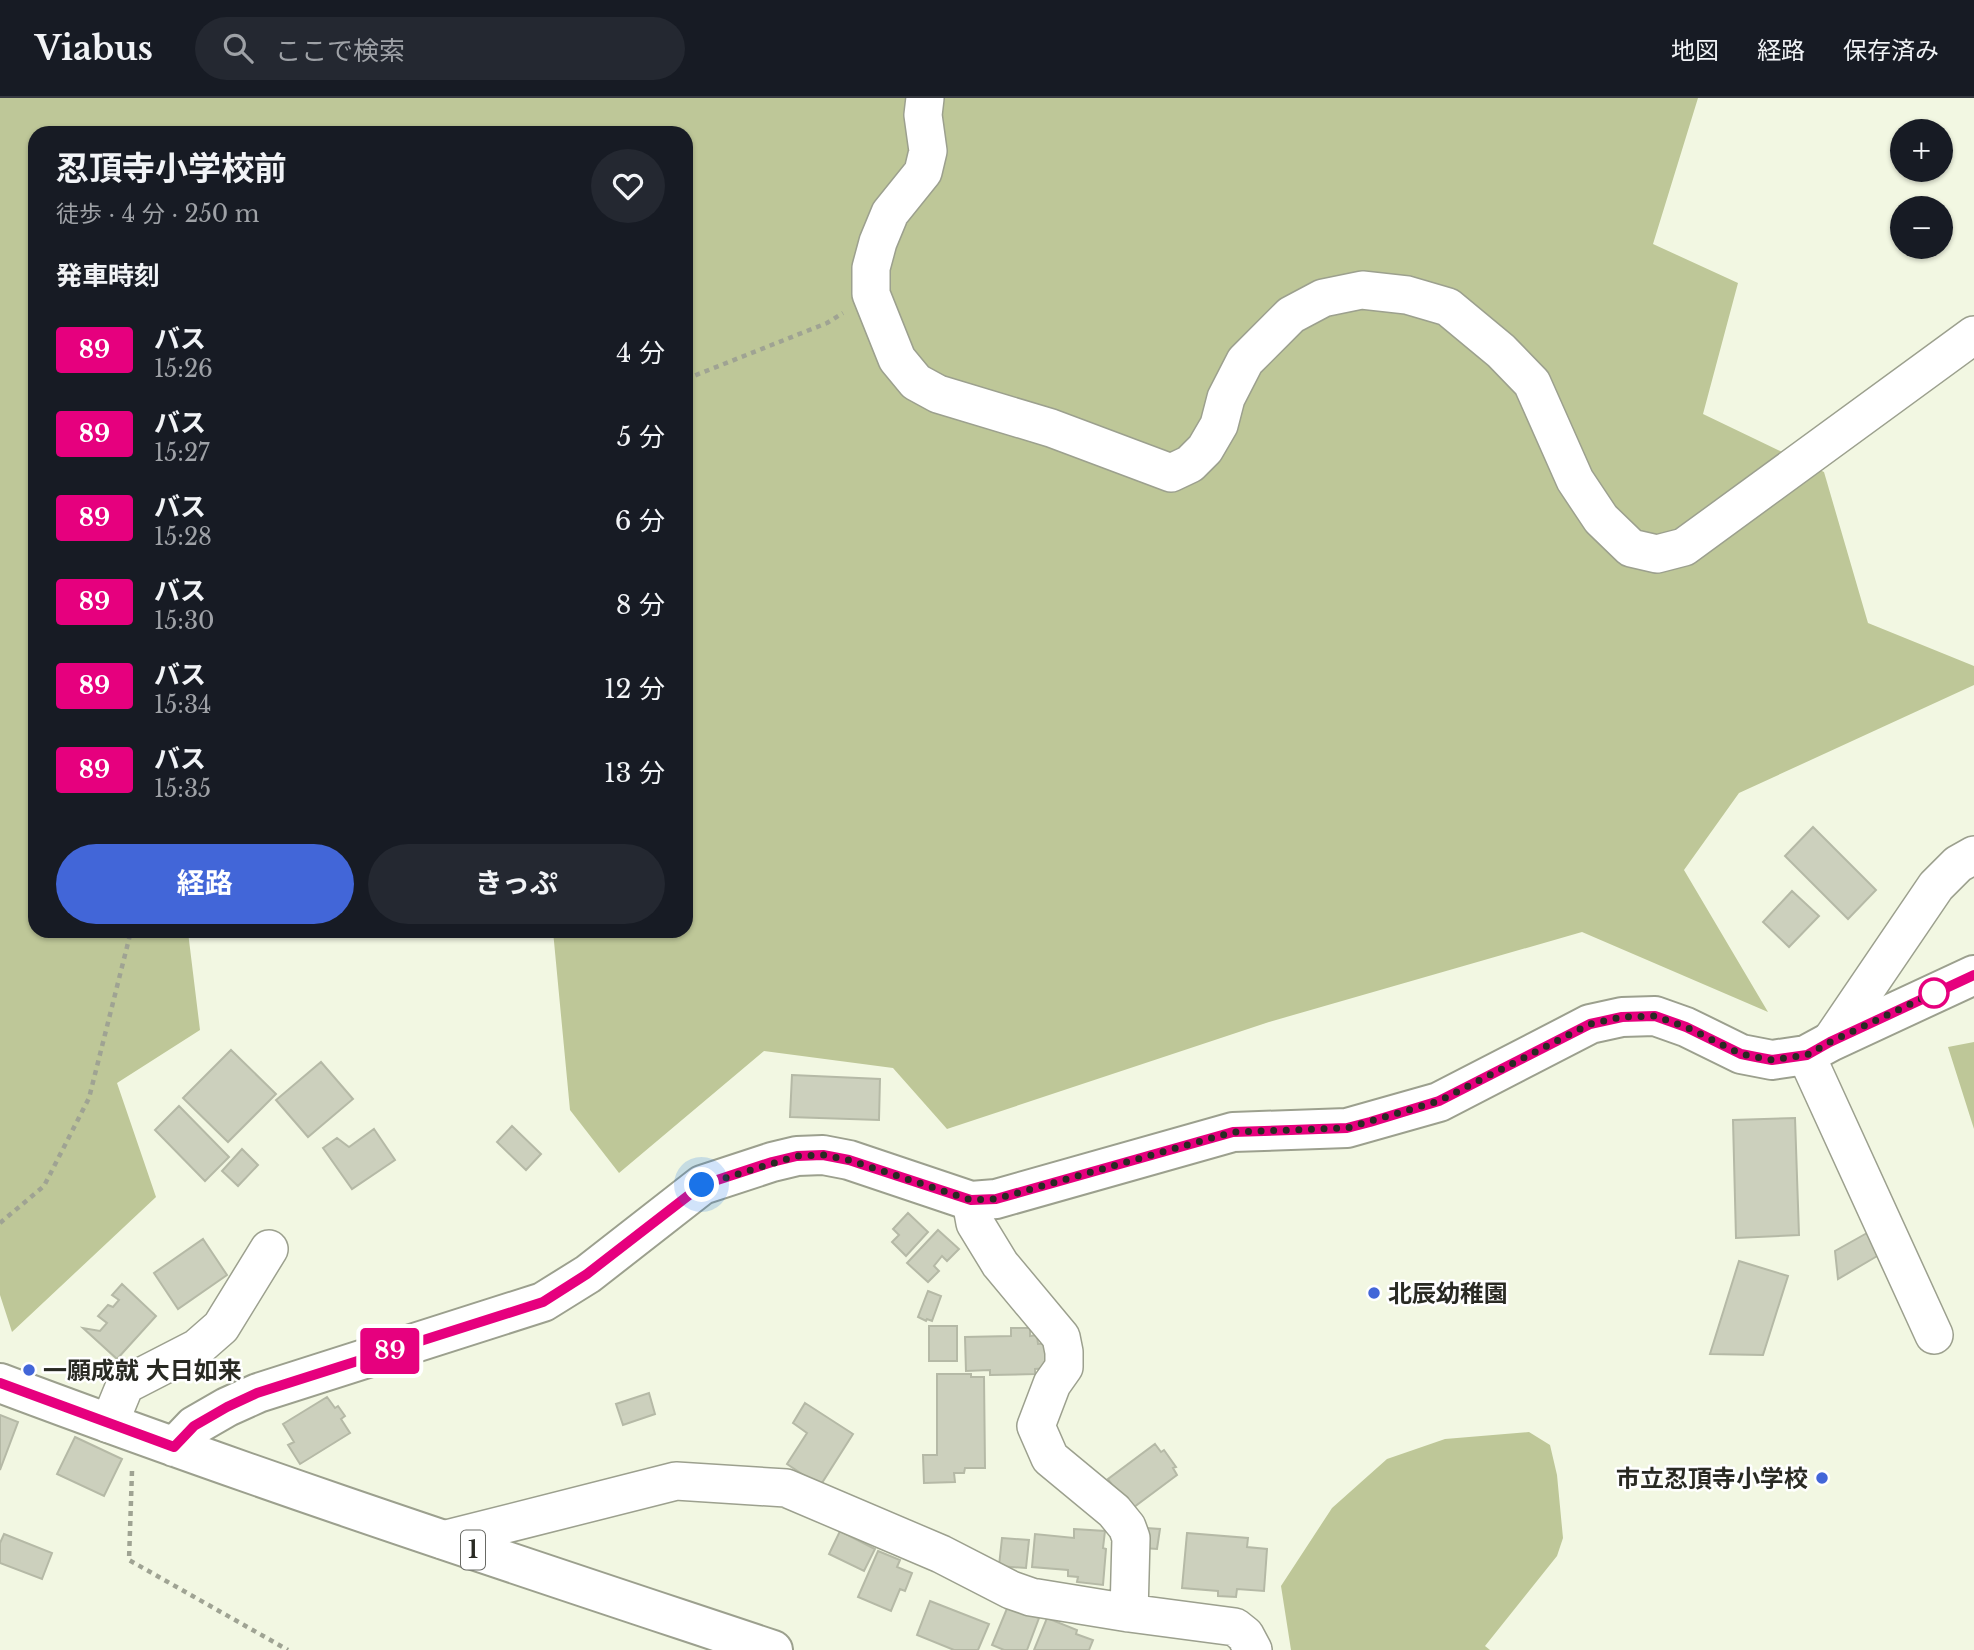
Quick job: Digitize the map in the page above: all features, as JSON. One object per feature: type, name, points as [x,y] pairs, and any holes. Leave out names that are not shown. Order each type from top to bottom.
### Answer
[{"type":"main road","points":[[174,1447],[194,1426],[257,1393],[543,1302],[587,1274],[702,1185],[772,1162],[797,1156],[823,1155],[849,1160],[971,1200],[996,1199],[1233,1132],[1347,1128],[1439,1101],[1590,1024],[1622,1017],[1655,1016],[1686,1027],[1741,1054],[1772,1060],[1818,1049],[1974,975]]},
{"type":"main road","name":"1","points":[[0,1383],[121,1429],[773,1650]]},
{"type":"street","points":[[925,98],[923,115],[928,151],[923,172],[890,213],[871,268],[871,294],[897,359],[916,382],[938,394],[1051,428],[1171,474],[1190,464],[1205,449],[1219,425],[1226,398],[1245,361],[1291,315],[1323,298],[1362,290],[1407,295],[1448,307],[1501,351],[1532,383],[1575,480],[1601,519],[1631,548],[1657,554],[1684,547],[1974,335]]},
{"type":"street","points":[[1934,1335],[1818,1049],[1936,887],[1958,863],[1974,855]]},
{"type":"street","points":[[971,1200],[975,1223],[1000,1264],[1061,1338],[1064,1367],[1052,1384],[1037,1426],[1050,1458],[1114,1511],[1128,1527],[1131,1538],[1129,1613]]},
{"type":"street","points":[[121,1429],[125,1385],[197,1348],[221,1327],[269,1249]]},
{"type":"street","points":[[443,1540],[676,1481],[786,1488],[942,1555],[1031,1597],[1235,1627],[1245,1635],[1253,1650]]},
{"type":"path","points":[[693,376],[827,323],[871,294]]},
{"type":"path","points":[[0,1223],[44,1186],[89,1098],[129,938]]},
{"type":"path","points":[[121,1429],[129,1560],[288,1650]]},
{"type":"green space","points":[[0,98],[1698,98],[1653,244],[1738,283],[1703,414],[1824,472],[1868,623],[1974,666],[1974,685],[1739,793],[1684,870],[1768,1012],[1582,932],[1269,1022],[947,1129],[893,1068],[764,1051],[619,1173],[570,1110],[554,938],[693,938],[693,126],[28,126],[28,938],[189,938],[200,1030],[117,1083],[156,1197],[12,1332],[0,1295]]},
{"type":"green space","points":[[1974,1042],[1974,1129],[1948,1047]]},
{"type":"green space","points":[[1529,1432],[1550,1445],[1557,1475],[1563,1538],[1557,1556],[1485,1646],[1490,1650],[1291,1650],[1281,1586],[1332,1508],[1387,1459],[1445,1439]]},
{"type":"building","points":[[1813,827],[1876,890],[1848,919],[1785,856]]},
{"type":"building","points":[[1792,891],[1819,916],[1789,947],[1763,922]]},
{"type":"building","points":[[231,1050],[276,1094],[228,1142],[183,1098]]},
{"type":"building","points":[[321,1062],[353,1099],[308,1137],[276,1100]]},
{"type":"building","points":[[792,1075],[880,1079],[879,1120],[790,1117]]},
{"type":"building","points":[[179,1106],[229,1157],[205,1181],[155,1130]]},
{"type":"building","points":[[1795,1118],[1799,1235],[1736,1238],[1733,1120]]},
{"type":"building","points":[[512,1126],[541,1154],[526,1170],[497,1142]]},
{"type":"building","points":[[374,1129],[395,1160],[352,1189],[323,1148],[337,1138],[349,1147]]},
{"type":"building","points":[[242,1149],[258,1165],[238,1186],[222,1171]]},
{"type":"building","points":[[908,1213],[928,1232],[906,1256],[892,1242],[899,1235],[893,1229]]},
{"type":"building","points":[[938,1230],[959,1249],[947,1261],[942,1256],[934,1266],[939,1271],[928,1282],[907,1263]]},
{"type":"building","points":[[1867,1233],[1879,1255],[1838,1279],[1835,1251]]},
{"type":"building","points":[[203,1239],[227,1275],[178,1309],[154,1273]]},
{"type":"building","points":[[1739,1261],[1788,1276],[1763,1355],[1710,1354]]},
{"type":"building","points":[[122,1284],[156,1316],[117,1359],[83,1328],[100,1331],[107,1323],[98,1316],[108,1305],[113,1307],[119,1300],[112,1295]]},
{"type":"building","points":[[928,1291],[941,1296],[932,1321],[918,1317]]},
{"type":"building","points":[[929,1326],[957,1326],[957,1361],[929,1361]]},
{"type":"building","points":[[1011,1328],[1030,1328],[1030,1336],[1037,1335],[1038,1344],[1051,1343],[1051,1368],[1035,1369],[1035,1374],[990,1375],[990,1370],[966,1371],[965,1337],[1011,1336]]},
{"type":"building","points":[[937,1374],[971,1374],[971,1377],[984,1377],[985,1468],[965,1468],[964,1473],[954,1473],[955,1482],[924,1483],[923,1455],[937,1455]]},
{"type":"building","points":[[649,1393],[655,1414],[623,1425],[616,1404]]},
{"type":"building","points":[[327,1397],[345,1416],[341,1419],[350,1433],[300,1464],[288,1445],[294,1442],[283,1424]]},
{"type":"building","points":[[805,1403],[853,1434],[820,1486],[787,1464],[807,1433],[793,1423]]},
{"type":"building","points":[[0,1415],[18,1422],[0,1470]]},
{"type":"building","points":[[75,1437],[122,1459],[104,1496],[57,1474]]},
{"type":"building","points":[[1155,1444],[1161,1452],[1164,1450],[1176,1467],[1173,1468],[1177,1475],[1130,1510],[1108,1479]]},
{"type":"building","points":[[1146,1528],[1160,1529],[1157,1549],[1144,1548]]},
{"type":"building","points":[[1074,1529],[1105,1531],[1103,1585],[1077,1582],[1078,1577],[1068,1576],[1068,1570],[1032,1567],[1035,1534],[1074,1538]]},
{"type":"building","points":[[840,1531],[875,1549],[864,1571],[829,1554]]},
{"type":"building","points":[[1187,1533],[1248,1538],[1247,1547],[1267,1549],[1264,1591],[1237,1589],[1236,1597],[1218,1596],[1218,1591],[1182,1588]]},
{"type":"building","points":[[4,1534],[52,1553],[42,1579],[0,1563],[0,1543]]},
{"type":"building","points":[[1002,1538],[1029,1540],[1026,1568],[999,1566]]},
{"type":"building","points":[[878,1551],[900,1560],[897,1567],[912,1573],[905,1591],[900,1589],[891,1611],[858,1597]]},
{"type":"building","points":[[930,1601],[989,1624],[978,1650],[954,1650],[917,1635]]},
{"type":"building","points":[[1008,1606],[1039,1618],[1027,1650],[1004,1650],[992,1645]]},
{"type":"building","points":[[1047,1618],[1077,1630],[1076,1634],[1093,1640],[1089,1650],[1034,1650]]},
{"type":"bus line","name":"89","points":[[0,1383],[174,1447],[194,1426],[257,1393],[543,1302],[587,1274],[702,1185],[772,1162],[797,1156],[823,1155],[849,1160],[971,1200],[996,1199],[1233,1132],[1347,1128],[1370,1122],[1439,1101],[1590,1024],[1622,1017],[1655,1016],[1686,1027],[1741,1054],[1772,1060],[1807,1055],[1974,975]]},
{"type":"place","name":"北辰幼稚園","points":[[1374,1293]]},
{"type":"place","name":"一願成就 大日如来","points":[[29,1370]]},
{"type":"place","name":"市立忍頂寺小学校","points":[[1822,1478]]},
{"type":"route","points":[[702,1185],[772,1162],[797,1156],[823,1155],[849,1160],[971,1200],[996,1199],[1233,1132],[1347,1128],[1416,1108],[1439,1101],[1590,1024],[1622,1017],[1655,1016],[1686,1027],[1741,1054],[1772,1060],[1807,1055],[1934,993]]}]
